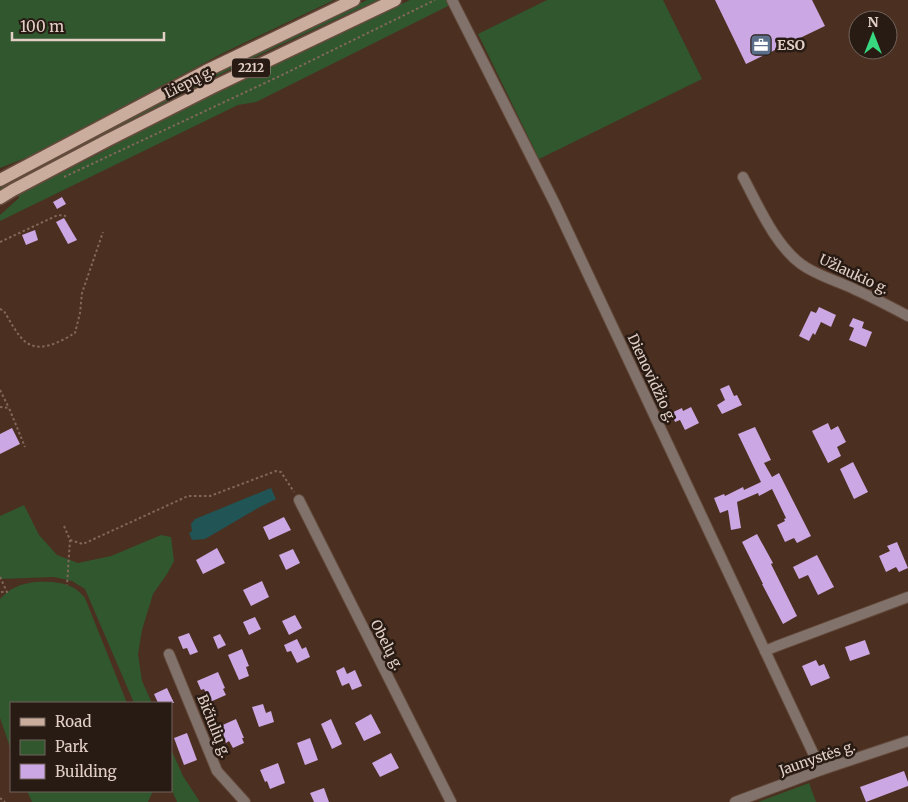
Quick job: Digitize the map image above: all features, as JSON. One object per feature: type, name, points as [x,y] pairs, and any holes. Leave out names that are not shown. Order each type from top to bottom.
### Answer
[{"type":"main road","name":"Liepų g.","points":[[0,180],[206,71],[354,0]]},
{"type":"main road","name":"Liepų g.","points":[[0,198],[108,140],[213,87],[395,0]]},
{"type":"street","name":"Dienovidžio g.","points":[[452,0],[555,204],[820,770]]},
{"type":"street","name":"Užlaukio g.","points":[[743,177],[771,229],[800,263],[820,275],[856,290],[908,316]]},
{"type":"street","name":"Obelų g.","points":[[299,500],[451,802]]},
{"type":"street","points":[[765,651],[908,597]]},
{"type":"street","name":"Bičiulių g.","points":[[169,654],[217,771],[245,802]]},
{"type":"street","name":"Jaunystės g.","points":[[735,802],[820,770],[908,741]]},
{"type":"path","points":[[61,178],[282,75],[434,0]]},
{"type":"path","points":[[0,242],[58,215],[66,216]]},
{"type":"path","points":[[0,309],[4,311],[22,338],[29,344],[40,347],[59,343],[75,333],[82,293],[104,232]]},
{"type":"path","points":[[0,390],[25,447]]},
{"type":"path","points":[[0,407],[9,408]]},
{"type":"path","points":[[70,540],[83,544],[188,496],[210,496],[276,471],[281,472],[299,500]]},
{"type":"path","points":[[64,526],[70,540],[67,584]]},
{"type":"path","points":[[0,577],[7,592],[0,592]]},
{"type":"path","points":[[0,798],[4,802]]},
{"type":"green space","points":[[0,0],[334,0],[223,53],[28,157],[0,168]]},
{"type":"green space","points":[[367,0],[378,0],[202,84],[0,191],[0,188],[4,185],[236,62]]},
{"type":"green space","points":[[410,0],[460,0],[256,102],[238,105],[0,221],[0,215],[19,198],[18,195],[213,92]]},
{"type":"green space","points":[[547,0],[663,0],[702,79],[539,159],[478,34]]},
{"type":"green space","points":[[24,505],[39,535],[57,555],[78,563],[111,556],[161,535],[171,537],[174,561],[153,594],[142,630],[138,654],[142,681],[152,702],[134,702],[85,589],[72,581],[54,577],[0,579],[0,516]]},
{"type":"green space","points":[[49,582],[63,584],[75,589],[85,598],[127,702],[10,702],[10,747],[0,718],[0,599],[16,587],[25,584]]},
{"type":"green space","points":[[172,751],[183,776],[200,802],[177,802],[172,790]]},
{"type":"green space","points":[[809,783],[816,802],[758,802]]},
{"type":"green space","points":[[27,792],[153,792],[148,802],[32,802]]},
{"type":"water","points":[[271,488],[276,499],[205,539],[192,540],[189,533],[192,531],[191,524],[195,519]]},
{"type":"building","name":"ESO","points":[[715,0],[812,0],[825,26],[746,64]]},
{"type":"building","points":[[62,197],[66,204],[57,209],[53,202]]},
{"type":"building","points":[[64,218],[77,240],[68,244],[56,222]]},
{"type":"building","points":[[35,230],[38,240],[26,245],[22,235]]},
{"type":"building","points":[[819,307],[836,315],[831,327],[821,322],[815,335],[813,333],[809,341],[799,336],[811,311],[816,313]]},
{"type":"building","points":[[853,318],[864,322],[862,328],[872,332],[866,347],[849,340],[854,328],[849,326]]},
{"type":"building","points":[[729,385],[734,396],[737,395],[742,405],[722,414],[717,405],[725,400],[720,389]]},
{"type":"building","points":[[691,407],[699,423],[685,430],[680,420],[675,422],[671,413],[682,408],[683,411]]},
{"type":"building","points":[[828,423],[831,430],[838,426],[846,442],[837,447],[841,456],[828,463],[812,431]]},
{"type":"building","points":[[755,427],[771,460],[764,463],[772,477],[779,473],[811,536],[797,543],[794,538],[785,542],[777,525],[785,521],[784,519],[786,518],[772,489],[759,496],[758,493],[737,502],[741,528],[731,530],[728,510],[720,513],[714,498],[724,494],[725,496],[743,487],[744,490],[761,482],[738,434]]},
{"type":"building","points":[[12,428],[20,444],[0,454],[0,434]]},
{"type":"building","points":[[853,462],[868,492],[854,499],[840,469]]},
{"type":"building","points":[[284,517],[291,530],[269,540],[263,527]]},
{"type":"building","points":[[757,534],[773,563],[771,564],[797,616],[783,624],[742,542]]},
{"type":"building","points":[[897,542],[908,568],[899,572],[896,567],[886,572],[879,556],[890,551],[887,546]]},
{"type":"building","points":[[217,548],[225,563],[203,574],[196,560]]},
{"type":"building","points":[[293,549],[300,563],[286,570],[279,555]]},
{"type":"building","points":[[817,555],[834,587],[818,595],[808,575],[799,579],[793,567]]},
{"type":"building","points":[[262,581],[269,597],[251,606],[243,590]]},
{"type":"building","points":[[295,615],[302,628],[289,635],[282,621]]},
{"type":"building","points":[[255,617],[261,629],[249,635],[243,622]]},
{"type":"building","points":[[189,633],[198,652],[190,655],[187,648],[183,649],[178,637]]},
{"type":"building","points":[[220,634],[226,645],[218,649],[213,637]]},
{"type":"building","points":[[297,639],[302,649],[306,647],[310,657],[297,663],[291,651],[287,652],[284,645]]},
{"type":"building","points":[[865,640],[870,654],[850,661],[845,647]]},
{"type":"building","points":[[242,649],[249,666],[246,667],[249,676],[239,680],[228,655]]},
{"type":"building","points":[[816,660],[819,666],[824,664],[830,678],[811,686],[802,666]]},
{"type":"building","points":[[344,667],[347,674],[355,670],[362,686],[352,690],[349,683],[342,686],[336,671]]},
{"type":"building","points":[[218,672],[226,695],[210,702],[204,689],[201,690],[197,681]]},
{"type":"building","points":[[167,688],[174,703],[158,702],[154,694]]},
{"type":"building","points":[[263,704],[266,713],[271,711],[274,722],[259,727],[252,707]]},
{"type":"building","points":[[371,714],[381,733],[364,741],[355,723]]},
{"type":"building","points":[[236,719],[244,738],[242,738],[244,743],[233,748],[229,741],[226,743],[223,736],[220,738],[216,728]]},
{"type":"building","points":[[331,719],[342,744],[332,749],[321,724]]},
{"type":"building","points":[[187,733],[197,760],[184,765],[174,738]]},
{"type":"building","points":[[310,738],[318,760],[305,765],[297,743]]},
{"type":"building","points":[[391,753],[399,768],[380,777],[372,763]]},
{"type":"building","points":[[278,763],[285,783],[270,789],[260,770]]},
{"type":"building","points":[[904,771],[908,786],[866,802],[860,787]]},
{"type":"building","points":[[324,788],[329,802],[314,802],[310,793]]},
{"type":"place","name":"ESO","points":[[761,45]]}]
